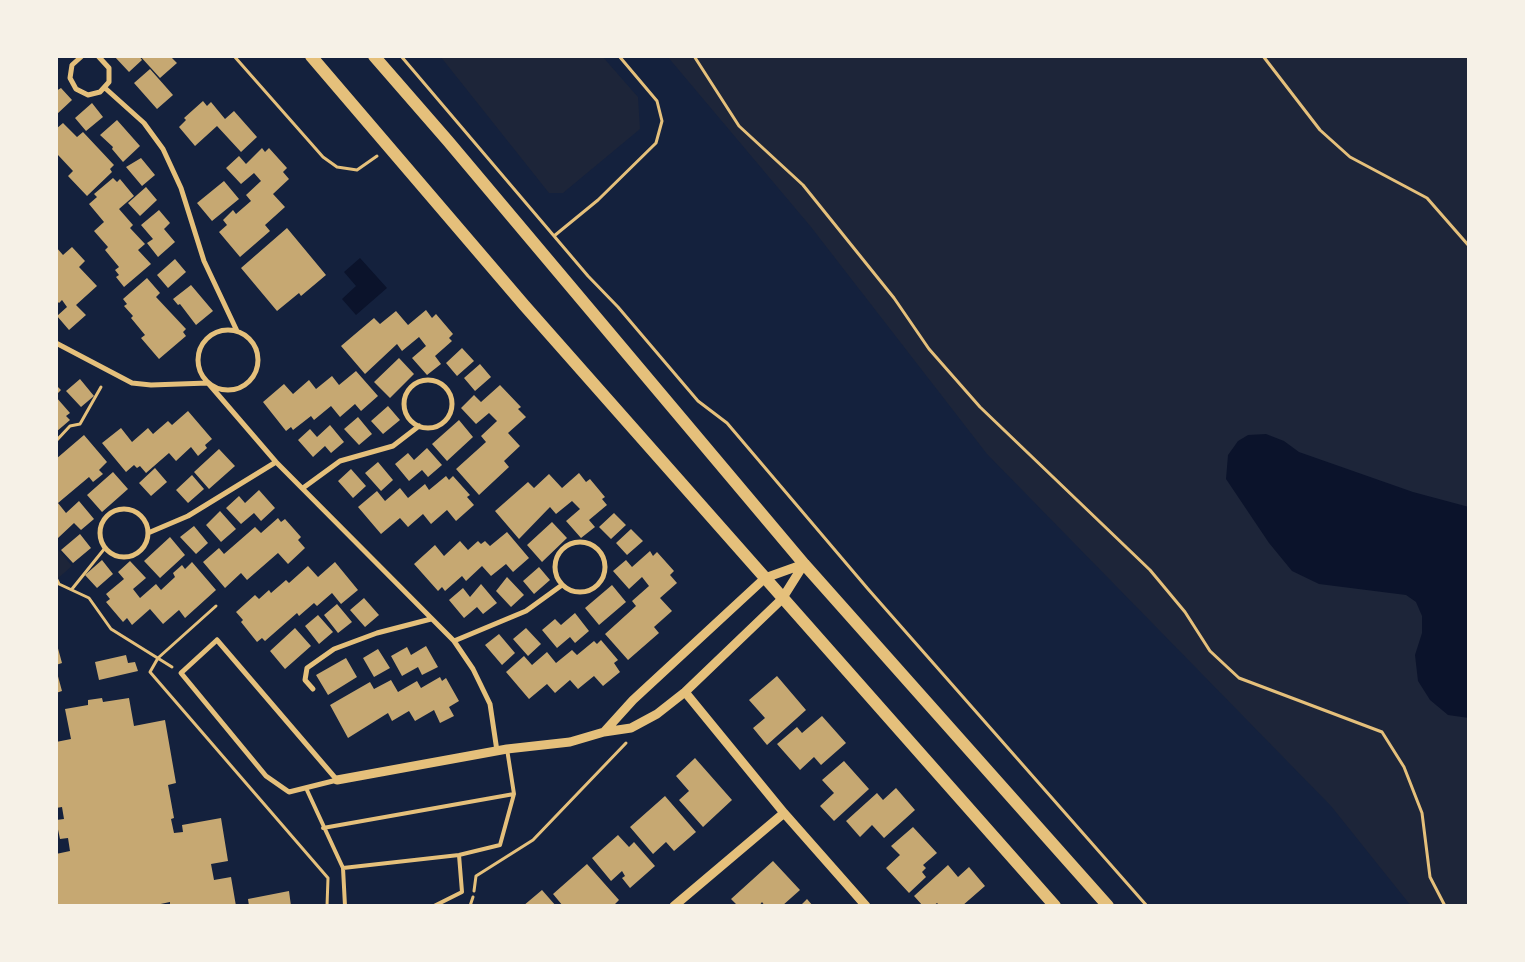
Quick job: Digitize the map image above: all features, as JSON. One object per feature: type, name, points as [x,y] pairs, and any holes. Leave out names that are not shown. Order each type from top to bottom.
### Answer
[{"type":"main road","points":[[311,56],[388,148],[782,599],[1055,906]]},
{"type":"main road","points":[[374,56],[804,564],[1108,906]]},
{"type":"street","points":[[82,56],[72,65],[70,72],[72,84],[82,93],[88,94],[94,94],[105,88],[109,82],[109,68],[98,56]]},
{"type":"street","points":[[105,88],[144,122],[163,149],[181,188],[204,261],[237,331]]},
{"type":"street","points":[[56,343],[132,383],[151,385],[208,383],[226,391],[235,390],[252,380],[256,372],[258,352],[246,336],[237,331],[217,332],[202,346],[198,366],[208,383],[276,462],[454,641],[473,669],[490,704],[502,750]]},
{"type":"street","points":[[303,488],[340,461],[393,446],[418,426],[434,427],[447,419],[452,405],[448,390],[435,381],[420,382],[407,392],[405,400],[407,415],[418,426]]},
{"type":"street","points":[[148,533],[188,516],[276,462]]},
{"type":"street","points":[[120,509],[136,512],[142,517],[148,533],[143,547],[131,556],[117,556],[105,548],[101,540],[101,524],[112,512],[120,509]]},
{"type":"street","points":[[582,542],[598,549],[605,564],[605,572],[598,586],[583,592],[568,590],[562,585],[555,569],[560,553],[566,546],[582,542]]},
{"type":"street","points":[[604,732],[634,700],[765,578],[804,564]]},
{"type":"street","points":[[337,780],[217,640],[182,673],[266,776],[289,792],[337,780],[502,750],[570,742],[604,732],[631,728],[657,714],[685,692],[782,599],[804,564]]},
{"type":"street","points":[[454,641],[526,611],[562,585]]},
{"type":"street","points":[[314,689],[305,680],[307,668],[334,649],[377,633],[431,619]]},
{"type":"street","points":[[685,692],[784,812],[866,906]]},
{"type":"street","points":[[674,906],[784,812]]},
{"type":"lane","points":[[342,868],[459,855],[500,845],[514,794],[502,750]]},
{"type":"lane","points":[[306,788],[342,868],[345,906]]},
{"type":"lane","points":[[323,828],[514,794]]},
{"type":"lane","points":[[434,906],[462,892],[459,855]]},
{"type":"path","points":[[234,56],[323,157],[337,167],[357,170],[388,148]]},
{"type":"path","points":[[401,56],[588,276],[618,307],[698,401],[727,423],[874,597],[1147,906]]},
{"type":"path","points":[[540,250],[598,200],[656,143],[662,121],[657,101],[619,56]]},
{"type":"path","points":[[694,56],[739,126],[803,185],[894,298],[935,356],[980,407],[1150,570],[1185,612],[1210,651],[1239,678],[1382,732],[1404,767],[1422,813],[1430,877],[1445,906]]},
{"type":"path","points":[[1263,56],[1320,130],[1350,157],[1427,198],[1469,246]]},
{"type":"path","points":[[56,441],[70,426],[80,424],[101,387]]},
{"type":"path","points":[[72,589],[105,548]]},
{"type":"path","points":[[56,578],[59,584],[89,598],[111,629],[182,673]]},
{"type":"path","points":[[470,906],[476,876],[533,840],[626,743]]},
{"type":"shaded area","points":[[440,56],[602,56],[638,97],[640,129],[563,193],[549,193]]},
{"type":"shaded area","points":[[667,56],[1469,56],[1469,906],[1411,906],[1331,806],[987,454],[811,227]]},
{"type":"shaded area","points":[[360,258],[387,288],[356,315],[342,299],[356,286],[344,272]]},
{"type":"shaded area","points":[[1266,434],[1284,441],[1299,452],[1413,492],[1469,507],[1469,718],[1448,715],[1430,700],[1418,681],[1415,655],[1422,633],[1422,616],[1416,602],[1406,595],[1319,584],[1292,571],[1269,543],[1226,479],[1228,455],[1238,441],[1248,435]]},
{"type":"shaded area","points":[[56,547],[72,566],[56,580]]},
{"type":"building","points":[[114,56],[139,56],[142,60],[129,72]]},
{"type":"building","points":[[140,56],[174,56],[172,58],[177,63],[160,78]]},
{"type":"building","points":[[150,69],[173,95],[157,109],[134,83]]},
{"type":"building","points":[[61,88],[72,100],[56,115],[56,91]]},
{"type":"building","points":[[203,101],[207,106],[211,102],[225,119],[234,111],[257,137],[241,152],[217,126],[195,146],[179,127],[186,120],[184,118]]},
{"type":"building","points":[[92,103],[103,117],[86,131],[75,118]]},
{"type":"building","points":[[117,120],[140,146],[123,162],[112,149],[113,147],[100,135]]},
{"type":"building","points":[[63,123],[77,137],[83,132],[114,165],[110,169],[112,172],[87,196],[68,176],[73,171],[58,155],[56,156],[56,129]]},
{"type":"building","points":[[262,148],[265,152],[269,148],[287,168],[283,172],[289,179],[273,194],[285,207],[265,225],[270,231],[240,257],[219,232],[227,225],[223,220],[233,210],[236,214],[251,201],[246,195],[261,181],[254,173],[241,184],[226,168],[239,156],[246,164]]},
{"type":"building","points":[[141,158],[155,175],[142,186],[126,167]]},
{"type":"building","points":[[113,178],[117,182],[120,179],[134,196],[119,209],[133,225],[130,228],[145,244],[138,250],[151,264],[124,287],[116,277],[119,275],[115,270],[119,267],[105,250],[108,247],[94,231],[104,222],[89,204],[97,197],[94,194]]},
{"type":"building","points":[[224,181],[239,199],[212,221],[197,203]]},
{"type":"building","points":[[146,187],[157,200],[140,216],[128,203]]},
{"type":"building","points":[[159,210],[170,223],[164,229],[175,242],[158,257],[147,243],[153,239],[141,225]]},
{"type":"building","points":[[287,228],[326,275],[301,296],[299,293],[277,311],[241,268]]},
{"type":"building","points":[[56,247],[63,255],[72,247],[85,261],[79,267],[97,286],[76,305],[86,315],[69,330],[57,316],[67,307],[62,300],[59,303],[56,300]]},
{"type":"building","points":[[175,259],[186,272],[168,288],[157,275]]},
{"type":"building","points":[[147,278],[160,293],[156,297],[186,329],[183,332],[186,336],[159,359],[141,338],[145,335],[124,306],[127,304],[123,299]]},
{"type":"building","points":[[191,285],[213,311],[196,325],[180,304],[178,305],[173,299]]},
{"type":"building","points":[[426,310],[432,318],[436,314],[453,334],[449,338],[452,341],[435,356],[441,364],[427,375],[412,358],[426,346],[419,337],[402,351],[397,344],[365,374],[341,346],[374,318],[380,324],[396,311],[408,325]]},
{"type":"building","points":[[462,348],[474,361],[457,376],[446,363]]},
{"type":"building","points":[[399,358],[414,374],[390,398],[374,382]]},
{"type":"building","points":[[480,364],[491,377],[475,391],[464,378]]},
{"type":"building","points":[[356,371],[378,396],[361,411],[355,404],[340,417],[331,406],[314,420],[311,416],[293,430],[291,427],[286,431],[263,402],[284,384],[293,394],[309,380],[316,389],[332,376],[339,385]]},
{"type":"building","points":[[80,379],[94,396],[81,407],[66,391]]},
{"type":"building","points":[[56,385],[61,390],[56,395]]},
{"type":"building","points":[[500,385],[521,407],[518,409],[526,417],[508,433],[520,446],[504,461],[509,467],[479,495],[456,469],[486,442],[481,436],[497,421],[489,413],[476,424],[461,408],[474,395],[481,402]]},
{"type":"building","points":[[56,397],[70,413],[66,416],[70,420],[56,432]]},
{"type":"building","points":[[388,406],[400,420],[383,434],[371,421]]},
{"type":"building","points":[[188,411],[212,439],[205,445],[207,448],[198,456],[191,447],[176,461],[169,453],[146,473],[140,466],[137,468],[134,465],[126,472],[102,443],[121,428],[132,442],[148,428],[153,434],[168,421],[172,425]]},
{"type":"building","points":[[358,417],[372,434],[359,445],[344,429]]},
{"type":"building","points":[[459,420],[473,437],[447,461],[432,444]]},
{"type":"building","points":[[330,425],[344,442],[331,453],[325,446],[313,457],[298,440],[310,429],[317,437]]},
{"type":"building","points":[[84,435],[107,462],[99,470],[103,474],[93,482],[89,477],[58,503],[66,513],[79,501],[94,519],[81,530],[74,523],[58,538],[56,459]]},
{"type":"building","points":[[427,448],[442,465],[428,477],[422,470],[409,481],[395,464],[408,453],[414,460]]},
{"type":"building","points":[[219,449],[235,466],[209,489],[194,472]]},
{"type":"building","points":[[378,462],[393,480],[381,491],[365,473]]},
{"type":"building","points":[[155,468],[167,482],[151,496],[139,483]]},
{"type":"building","points":[[351,469],[366,486],[353,498],[338,481]]},
{"type":"building","points":[[113,472],[128,489],[102,512],[87,495]]},
{"type":"building","points":[[579,473],[586,482],[590,479],[605,497],[602,499],[607,505],[589,520],[595,527],[581,538],[566,521],[580,509],[572,501],[556,514],[550,507],[519,539],[495,511],[528,482],[534,488],[549,474],[562,488]]},
{"type":"building","points":[[192,475],[204,489],[188,503],[176,490]]},
{"type":"building","points":[[446,476],[449,480],[453,476],[470,495],[467,497],[474,505],[456,521],[447,510],[431,524],[423,514],[408,527],[400,518],[381,534],[358,507],[377,491],[385,501],[400,488],[408,498],[425,484],[429,490]]},
{"type":"building","points":[[259,490],[275,508],[261,521],[254,513],[241,524],[226,508],[239,496],[245,503]]},
{"type":"building","points":[[220,511],[236,529],[221,542],[206,525]]},
{"type":"building","points":[[614,513],[626,525],[611,539],[599,527]]},
{"type":"building","points":[[278,518],[281,522],[285,519],[301,537],[298,540],[305,548],[288,564],[278,553],[247,580],[241,573],[225,588],[203,562],[219,548],[224,554],[255,527],[261,533]]},
{"type":"building","points":[[552,522],[567,538],[542,562],[527,545]]},
{"type":"building","points":[[194,526],[208,543],[196,554],[180,537]]},
{"type":"building","points":[[631,529],[643,541],[627,555],[616,543]]},
{"type":"building","points":[[507,532],[529,558],[513,572],[506,564],[491,576],[482,566],[466,581],[462,576],[445,591],[442,587],[438,591],[414,564],[435,545],[444,556],[460,541],[468,550],[478,541],[481,544],[485,541],[490,546]]},
{"type":"building","points":[[80,534],[91,548],[73,563],[61,550]]},
{"type":"building","points":[[170,537],[185,555],[160,578],[144,561]]},
{"type":"building","points":[[650,551],[653,556],[657,552],[674,571],[670,575],[677,583],[660,598],[672,611],[654,627],[659,633],[628,660],[605,634],[636,606],[632,601],[649,586],[642,577],[629,589],[613,571],[626,560],[632,567]]},
{"type":"building","points":[[102,560],[113,574],[97,588],[85,575]]},
{"type":"building","points":[[130,561],[146,578],[133,589],[140,598],[156,584],[161,590],[175,577],[173,573],[182,565],[185,569],[192,562],[216,590],[185,618],[179,610],[163,624],[150,609],[132,625],[127,618],[123,622],[106,602],[110,599],[106,594],[124,579],[118,572]]},
{"type":"building","points":[[335,562],[358,590],[341,604],[332,593],[317,606],[314,603],[299,616],[297,613],[265,641],[262,638],[257,642],[241,622],[243,620],[236,612],[255,595],[259,599],[269,590],[271,593],[286,580],[289,583],[308,566],[318,577]]},
{"type":"building","points":[[539,567],[550,580],[534,594],[523,581]]},
{"type":"building","points":[[507,577],[524,595],[511,607],[496,591]]},
{"type":"building","points":[[481,584],[497,603],[483,614],[477,607],[464,618],[449,600],[463,588],[470,597]]},
{"type":"building","points":[[612,585],[626,602],[599,625],[585,608]]},
{"type":"building","points":[[364,598],[379,615],[365,627],[350,610]]},
{"type":"building","points":[[337,604],[352,622],[338,633],[324,615]]},
{"type":"building","points":[[575,613],[589,631],[575,643],[570,637],[557,648],[542,630],[555,619],[561,625]]},
{"type":"building","points":[[318,615],[333,632],[319,644],[305,626]]},
{"type":"building","points":[[295,628],[311,646],[285,669],[270,651]]},
{"type":"building","points":[[526,628],[541,644],[528,656],[513,639]]},
{"type":"building","points":[[499,634],[515,653],[502,665],[485,645]]},
{"type":"building","points":[[601,640],[618,660],[614,663],[620,672],[603,686],[594,676],[578,689],[570,680],[555,693],[547,684],[529,699],[506,672],[524,656],[532,665],[547,652],[556,663],[572,650],[577,655],[594,641],[597,644]]},
{"type":"building","points":[[56,641],[62,663],[56,665]]},
{"type":"building","points":[[426,646],[438,667],[422,675],[418,667],[402,676],[391,656],[407,647],[411,655]]},
{"type":"building","points":[[378,649],[390,668],[374,677],[363,658]]},
{"type":"building","points":[[126,655],[128,663],[135,662],[138,671],[99,680],[95,662]]},
{"type":"building","points":[[346,658],[357,677],[328,695],[316,675]]},
{"type":"building","points":[[56,669],[62,691],[56,693]]},
{"type":"building","points":[[777,676],[806,710],[767,745],[753,728],[765,718],[749,700]]},
{"type":"building","points":[[440,677],[442,681],[446,678],[459,701],[449,707],[454,716],[440,723],[434,710],[415,721],[409,711],[392,721],[388,713],[348,738],[330,705],[370,682],[374,689],[391,680],[398,692],[417,681],[421,688]]},
{"type":"building","points":[[102,698],[103,702],[129,698],[134,726],[165,720],[176,783],[168,785],[174,818],[171,819],[174,833],[183,832],[182,825],[221,818],[228,861],[211,864],[214,880],[231,877],[236,906],[170,906],[170,902],[151,906],[56,906],[56,854],[70,851],[68,838],[60,839],[56,820],[64,819],[62,807],[56,808],[56,742],[71,739],[65,709],[88,705],[88,700]]},
{"type":"building","points":[[822,716],[846,743],[821,765],[814,757],[800,770],[777,744],[797,727],[802,733]]},
{"type":"building","points":[[695,758],[732,800],[703,827],[679,800],[689,791],[676,776]]},
{"type":"building","points":[[844,761],[869,789],[834,821],[820,806],[834,793],[822,780]]},
{"type":"building","points":[[896,788],[915,810],[884,838],[872,825],[860,837],[846,821],[877,793],[883,800]]},
{"type":"building","points":[[665,796],[696,832],[674,851],[666,842],[653,854],[630,827]]},
{"type":"building","points":[[913,827],[937,853],[923,865],[926,868],[922,872],[926,877],[909,893],[886,868],[900,855],[891,846]]},
{"type":"building","points":[[618,835],[629,847],[634,842],[655,866],[630,888],[622,878],[625,876],[622,871],[611,881],[592,858]]},
{"type":"building","points":[[773,861],[800,890],[782,906],[765,906],[762,902],[759,906],[738,906],[731,899]]},
{"type":"building","points":[[587,864],[619,900],[613,906],[563,906],[553,894]]},
{"type":"building","points":[[948,865],[958,877],[969,867],[985,886],[962,906],[940,906],[937,903],[933,906],[923,906],[914,896]]},
{"type":"building","points":[[542,890],[556,906],[523,906]]},
{"type":"building","points":[[289,891],[291,906],[249,906],[248,899]]},
{"type":"building","points":[[807,899],[813,906],[800,906]]}]
